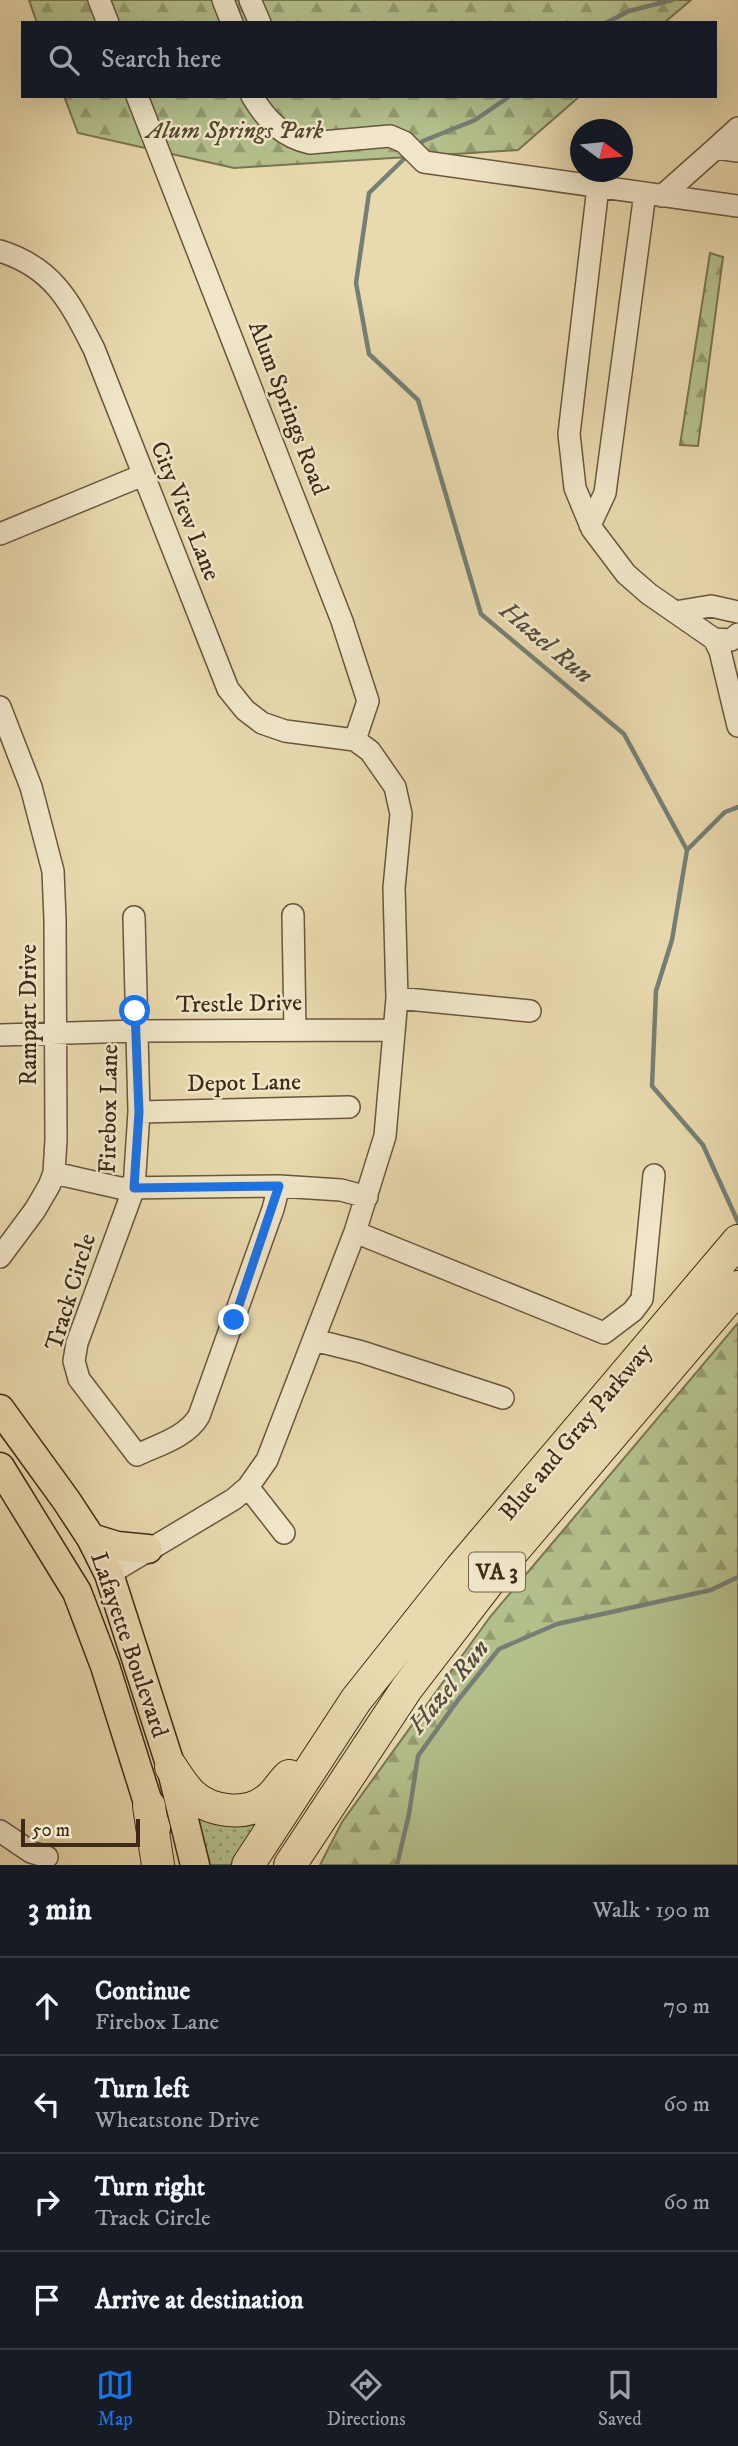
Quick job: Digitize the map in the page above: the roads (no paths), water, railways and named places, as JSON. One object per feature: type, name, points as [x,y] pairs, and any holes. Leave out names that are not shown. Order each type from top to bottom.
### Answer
[{"type":"highway","name":"Blue and Gray Parkway","points":[[290,1865],[407,1688],[507,1558],[727,1285],[738,1241]]},
{"type":"highway","name":"Blue and Gray Parkway","points":[[248,1865],[356,1700],[461,1568],[727,1285]]},
{"type":"highway","points":[[171,1767],[191,1794],[206,1804],[243,1811],[266,1802],[286,1778],[321,1752]]},
{"type":"highway","points":[[149,1806],[158,1865]]},
{"type":"main road","name":"Lafayette Boulevard","points":[[0,1409],[91,1538],[109,1574],[171,1767],[195,1865]]},
{"type":"main road","name":"Lafayette Boulevard","points":[[0,1466],[77,1592],[105,1666],[167,1865]]},
{"type":"main road","points":[[91,1538],[117,1546],[148,1549]]},
{"type":"main road","points":[[62,1565],[70,1572],[85,1578],[92,1579],[109,1574]]},
{"type":"street","points":[[99,0],[107,21]]},
{"type":"street","points":[[223,0],[231,21]]},
{"type":"street","points":[[250,0],[259,21]]},
{"type":"street","name":"Alum Springs Road","points":[[138,98],[342,621],[368,701],[355,740]]},
{"type":"street","points":[[253,98],[262,113],[282,132],[310,143],[390,136],[404,142],[424,162],[738,206]]},
{"type":"street","points":[[590,525],[605,493],[654,194],[716,148],[738,128]]},
{"type":"street","points":[[716,148],[738,151]]},
{"type":"street","points":[[598,187],[569,434],[575,488],[590,525],[626,574],[649,594],[714,639],[720,651],[738,726]]},
{"type":"street","name":"City View Lane","points":[[0,251],[16,256],[54,281],[71,304],[94,349],[228,689],[245,710],[262,723],[285,731],[355,740]]},
{"type":"street","points":[[0,534],[143,475]]},
{"type":"street","points":[[675,612],[711,606],[738,612]]},
{"type":"street","points":[[714,639],[731,640],[738,634]]},
{"type":"street","name":"Rampart Drive","points":[[0,707],[31,787],[53,871],[55,920],[54,1172],[35,1210],[7,1239],[0,1257]]},
{"type":"street","points":[[109,1574],[234,1499],[248,1487],[267,1461],[355,1232],[385,1136],[397,998],[394,888],[401,814],[395,787],[386,772],[370,751],[355,740]]},
{"type":"street","points":[[293,915],[295,1029]]},
{"type":"street","name":"Firebox Lane","points":[[134,917],[139,1112],[134,1188]]},
{"type":"street","points":[[397,998],[530,1012]]},
{"type":"street","name":"Trestle Drive","points":[[0,1035],[137,1031],[394,1030]]},
{"type":"street","name":"Depot Lane","points":[[139,1112],[349,1107]]},
{"type":"street","points":[[54,1172],[109,1187],[279,1186],[341,1190],[367,1197]]},
{"type":"street","points":[[355,1232],[604,1333],[633,1311],[642,1299],[654,1175]]},
{"type":"street","name":"Track Circle","points":[[134,1188],[77,1343],[74,1361],[79,1379],[137,1455],[183,1433],[199,1416],[279,1186]]},
{"type":"street","points":[[314,1340],[362,1352],[503,1398]]},
{"type":"street","points":[[248,1487],[284,1533]]},
{"type":"street","points":[[0,1831],[31,1852],[47,1857]]},
{"type":"waterway","name":"Hazel Run","points":[[610,21],[629,11],[672,0]]},
{"type":"waterway","name":"Hazel Run","points":[[417,147],[423,141],[475,120],[507,98]]},
{"type":"waterway","name":"Hazel Run","points":[[408,155],[369,193],[356,283],[369,354],[418,400],[481,614],[624,734],[687,850],[672,940],[656,991],[652,1086],[703,1145],[738,1222]]},
{"type":"waterway","points":[[687,850],[725,812],[738,807]]},
{"type":"waterway","name":"Hazel Run","points":[[397,1865],[409,1814],[418,1756],[499,1649],[557,1624],[711,1590],[738,1577]]},
{"type":"park label","name":"Alum Springs Park","points":[[235,131]]}]
